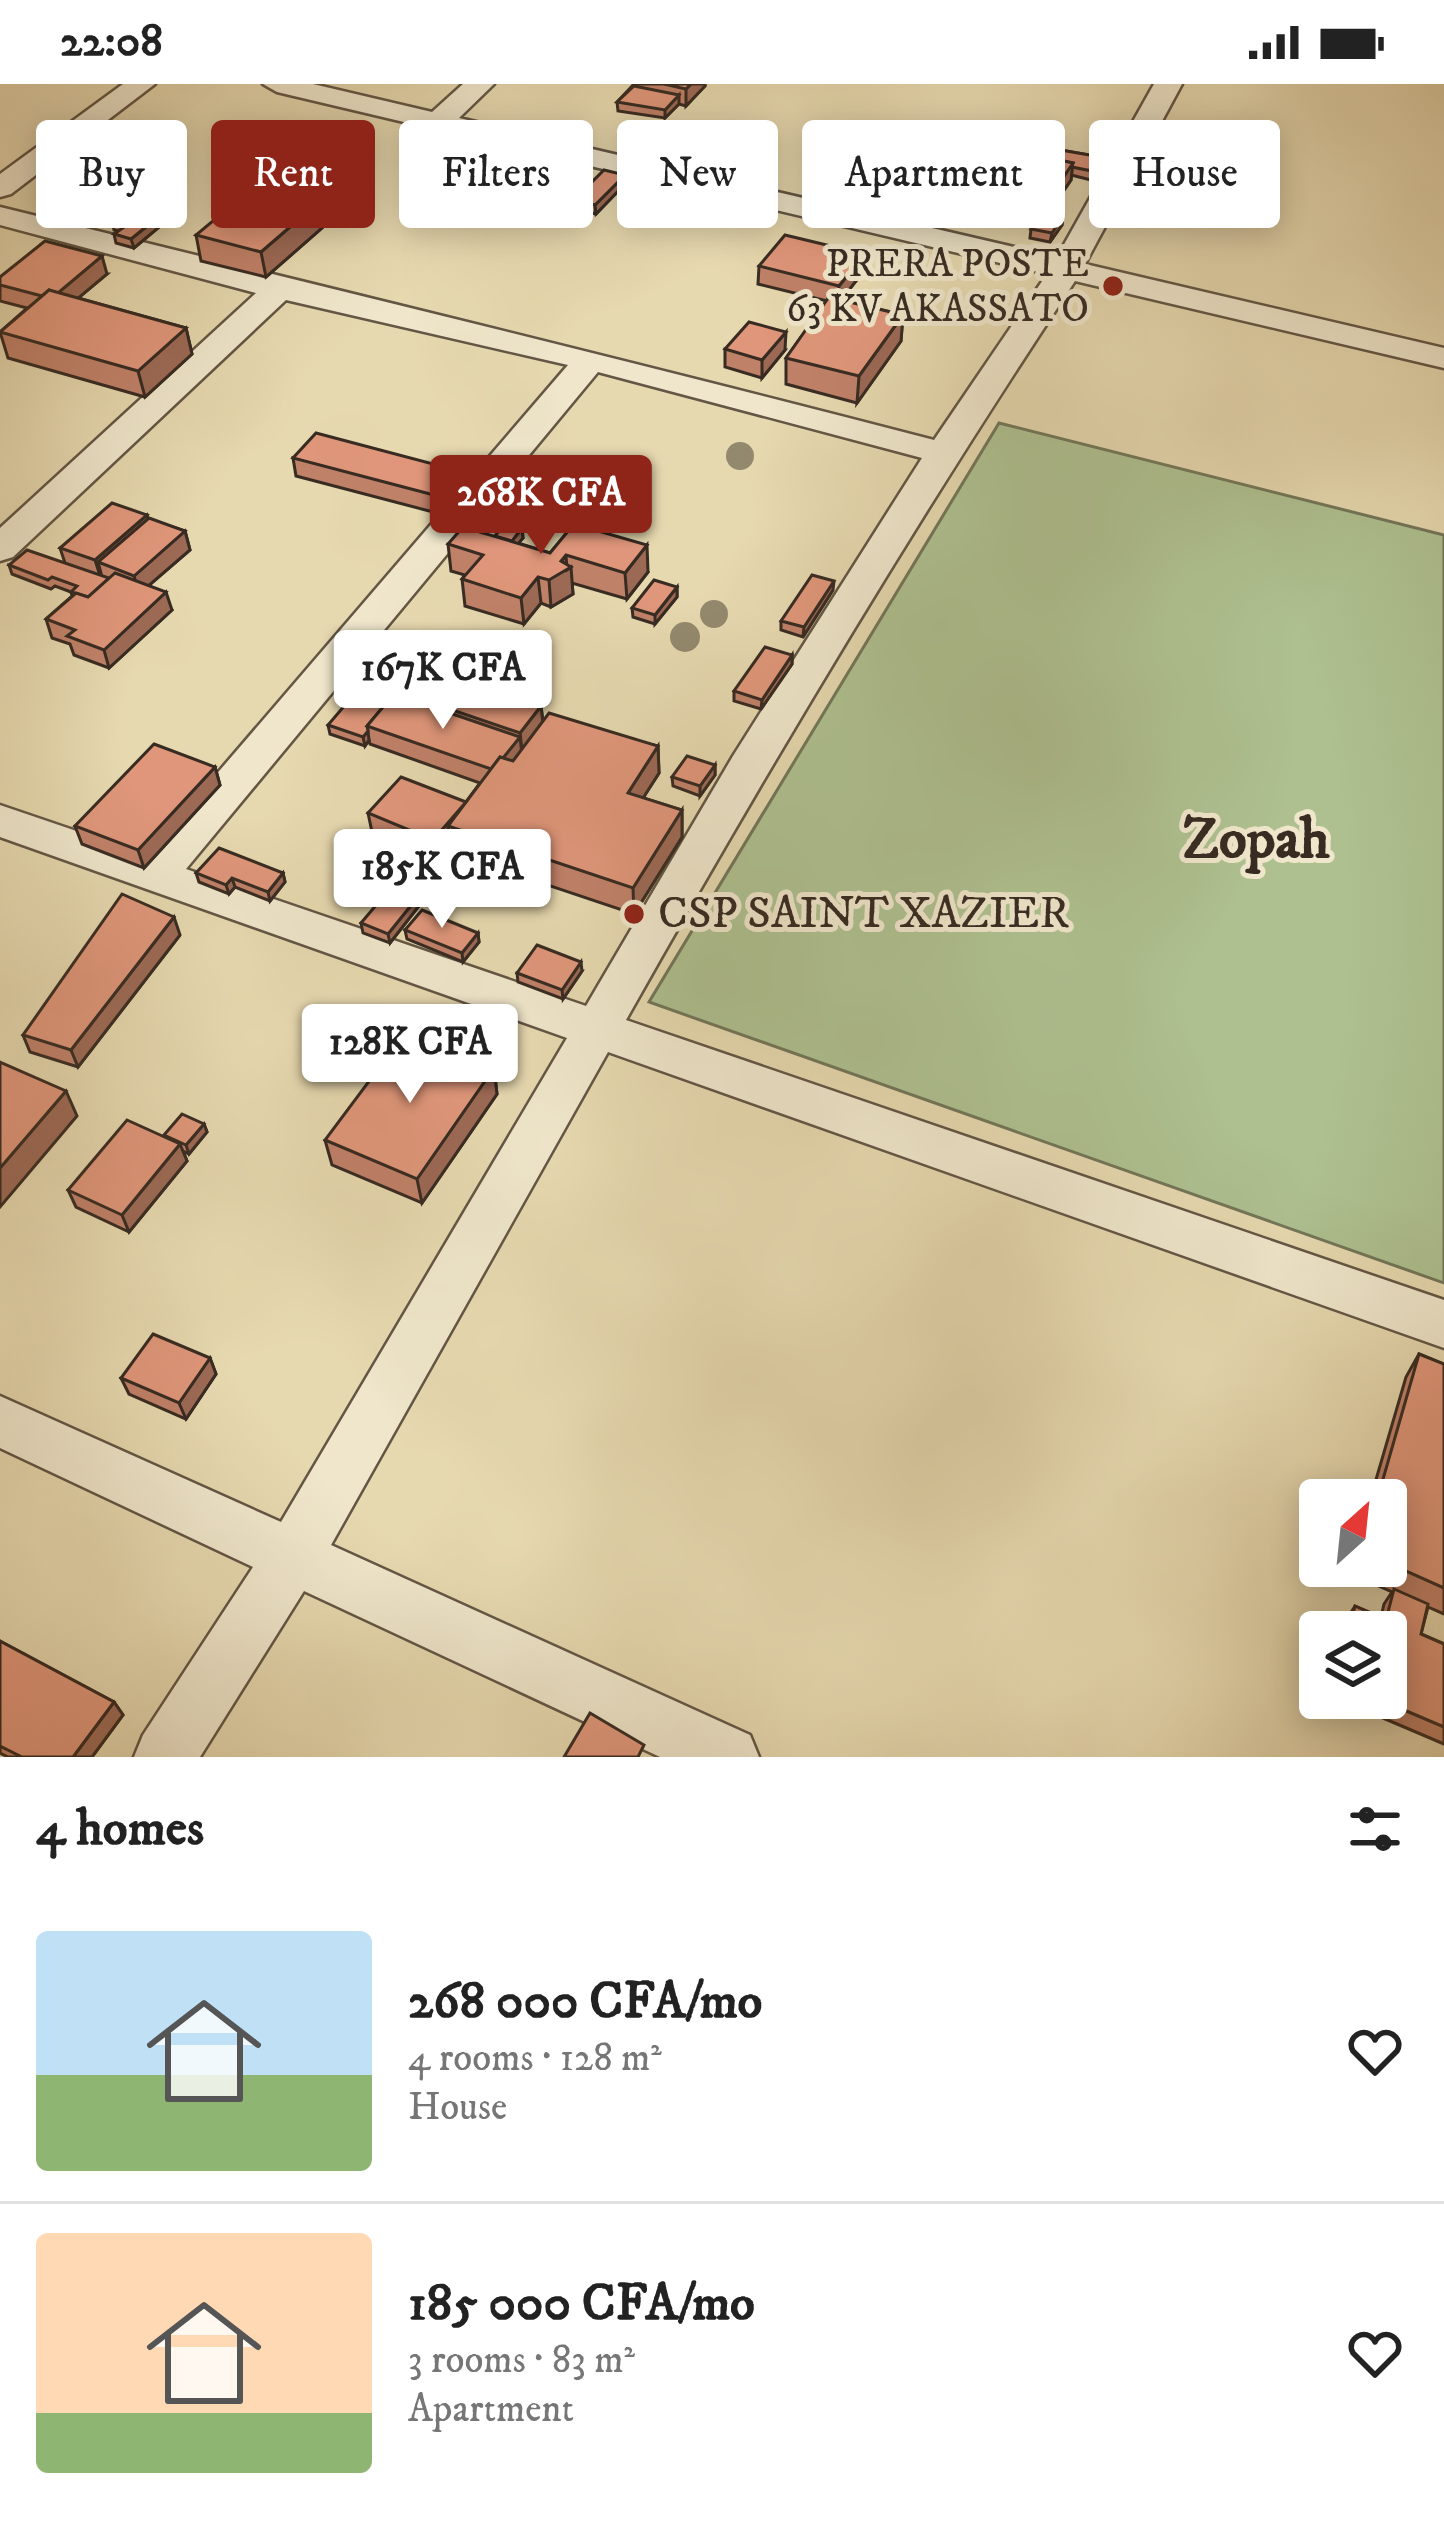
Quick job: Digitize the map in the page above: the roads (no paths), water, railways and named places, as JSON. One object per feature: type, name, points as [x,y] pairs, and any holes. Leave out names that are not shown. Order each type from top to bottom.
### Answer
[{"type":"street","points":[[0,188],[140,84]]},
{"type":"street","points":[[277,84],[430,120]]},
{"type":"street","points":[[440,120],[480,84]]},
{"type":"street","points":[[165,1757],[293,1556],[748,766],[943,453],[1064,273],[1168,84]]},
{"type":"street","points":[[593,159],[1444,358]]},
{"type":"street","points":[[0,216],[279,289],[590,360],[943,453]]},
{"type":"street","points":[[0,549],[279,289]]},
{"type":"street","points":[[156,875],[590,360]]},
{"type":"street","points":[[0,821],[1444,1324]]},
{"type":"street","points":[[0,1420],[728,1757]]},
{"type":"place","name":"PRERA POSTE 63 KV AKASSATO","points":[[1113,286]]},
{"type":"place","name":"CSP SAINT XAZIER","points":[[634,914]]},
{"type":"district","name":"Zopah","points":[[1256,840]]}]
